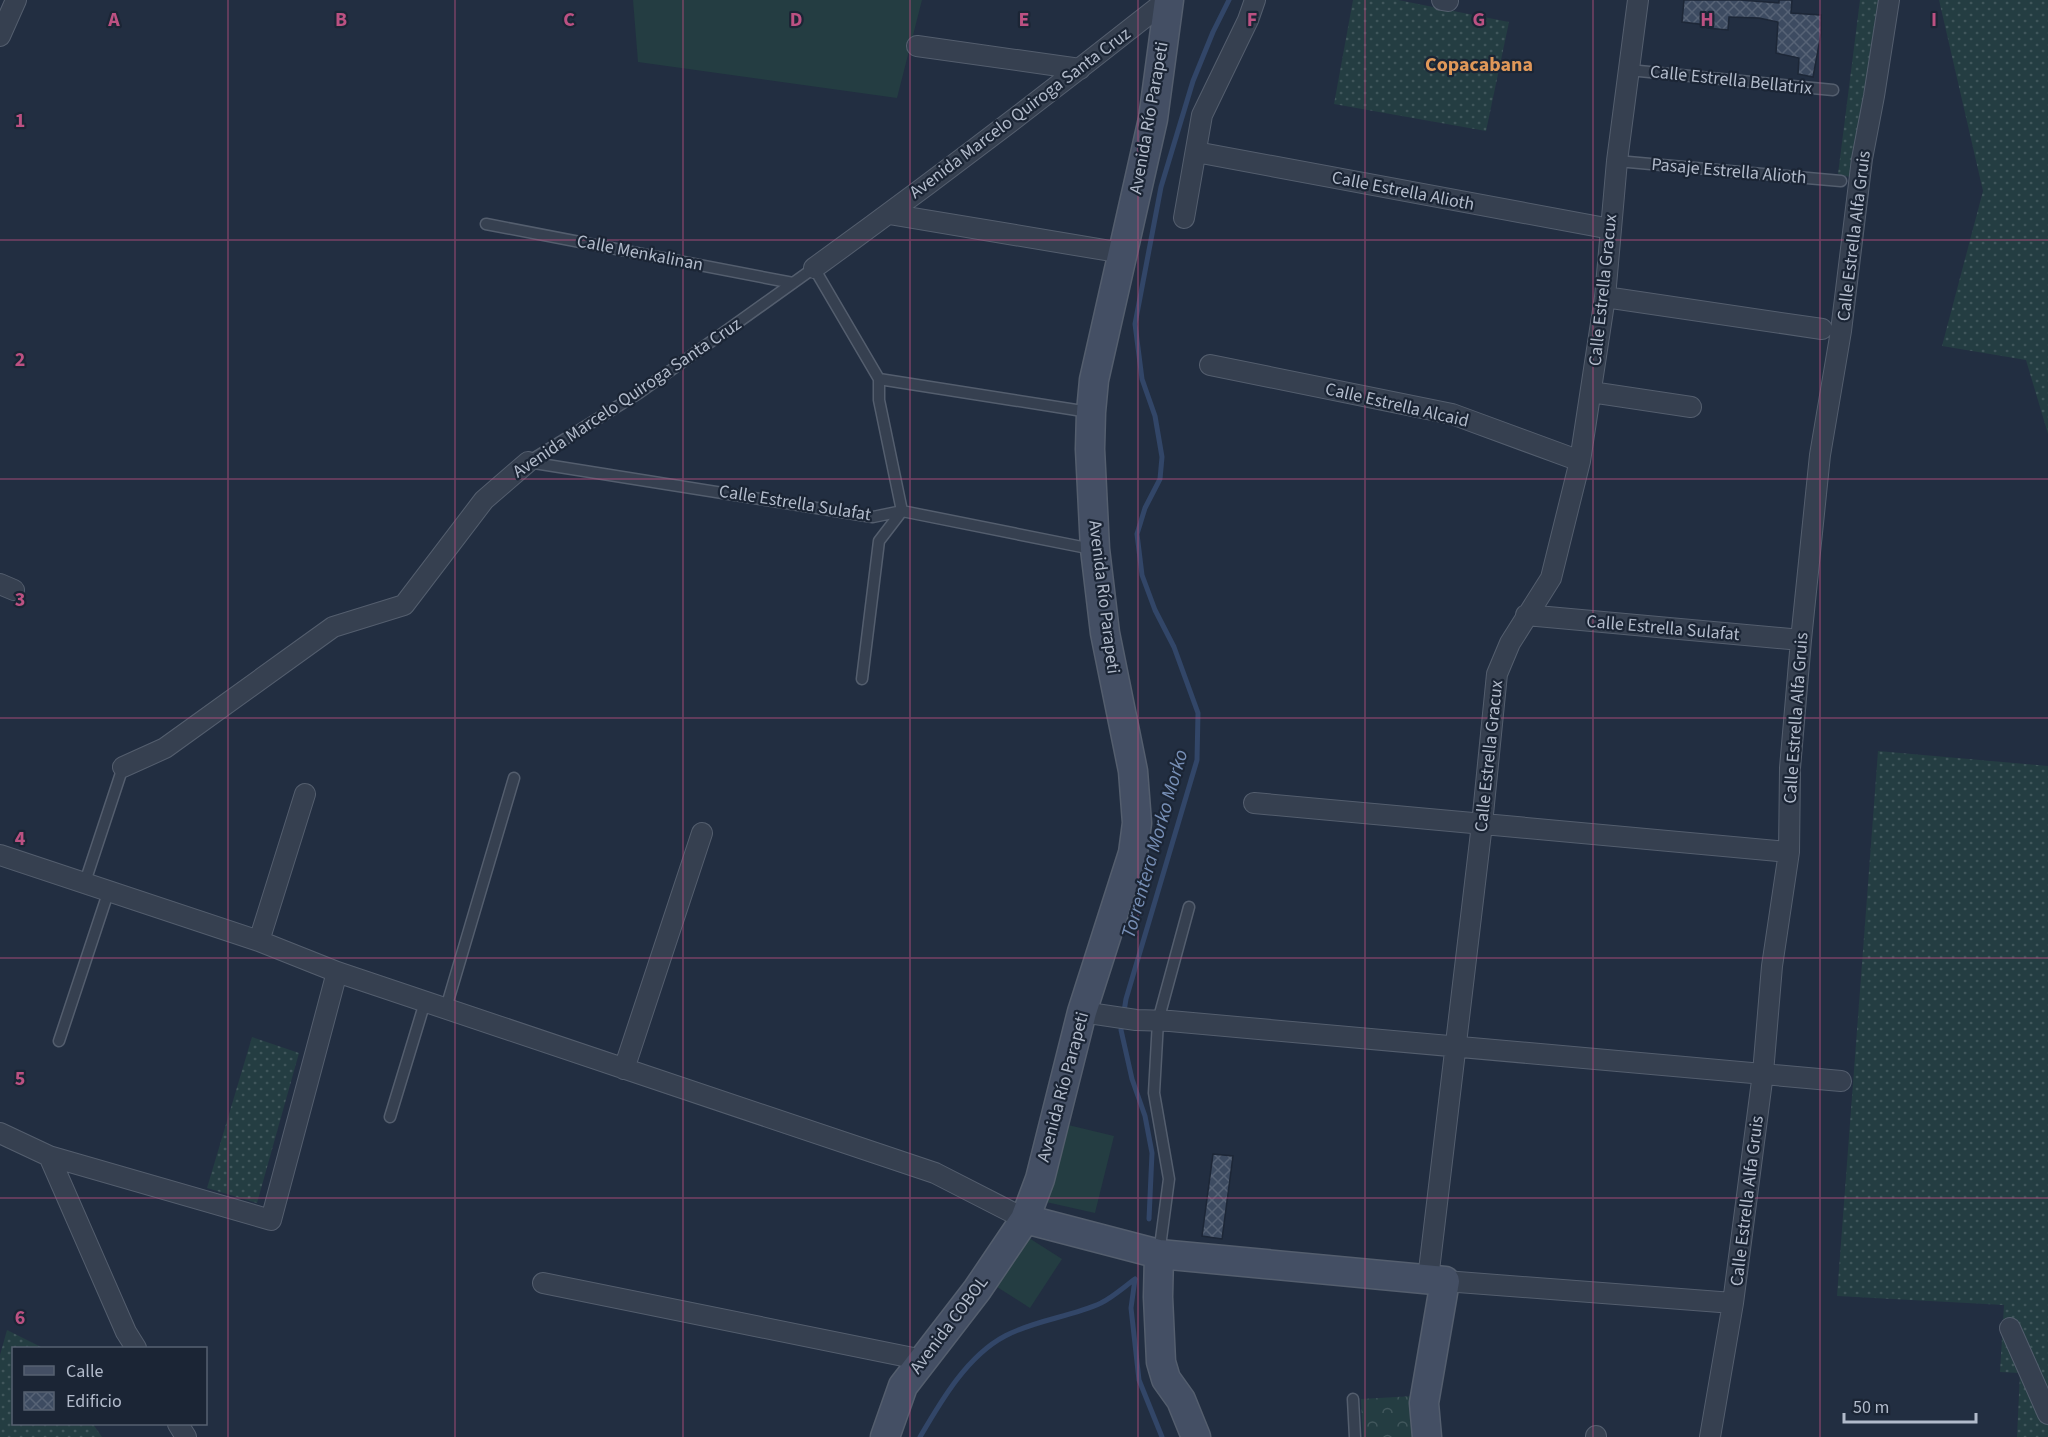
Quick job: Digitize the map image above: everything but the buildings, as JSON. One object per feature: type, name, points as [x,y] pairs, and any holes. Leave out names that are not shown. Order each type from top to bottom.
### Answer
[{"type":"main road","name":"Avenida Río Parapeti","points":[[1025,1219],[1095,1015],[1133,853],[1137,823],[1133,771],[1105,633],[1095,549],[1090,448],[1091,412],[1094,380],[1153,119],[1168,0]]},
{"type":"main road","points":[[1025,1219],[1159,1254],[1436,1280]]},
{"type":"main road","name":"Avenida COBOL","points":[[885,1437],[903,1386],[978,1290],[1025,1219]]},
{"type":"main road","points":[[1159,1254],[1158,1298],[1161,1362],[1166,1378],[1181,1400],[1196,1437]]},
{"type":"main road","name":"Calle Estrella Gracux","points":[[1427,1437],[1424,1403],[1436,1280]]},
{"type":"street","points":[[0,36],[16,0]]},
{"type":"street","name":"Avenida Marcelo Quiroga Santa Cruz","points":[[814,268],[889,214],[1168,0]]},
{"type":"street","points":[[1184,218],[1202,115],[1248,20],[1255,0]]},
{"type":"street","name":"Calle Estrella Gracux","points":[[1436,1280],[1457,1046],[1497,674],[1510,643],[1551,578],[1580,461],[1605,297],[1617,161],[1638,0]]},
{"type":"street","name":"Calle Estrella Alfa Gruis","points":[[1710,1437],[1734,1304],[1763,1073],[1772,966],[1789,852],[1790,768],[1820,455],[1841,331],[1862,159],[1889,0]]},
{"type":"street","points":[[917,46],[1080,69]]},
{"type":"street","name":"Calle Estrella Alioth","points":[[1196,152],[1611,229]]},
{"type":"street","points":[[889,214],[1123,253]]},
{"type":"street","points":[[1605,297],[1822,328]]},
{"type":"street","name":"Calle Estrella Alcaid","points":[[1210,365],[1452,414],[1580,461]]},
{"type":"street","points":[[1591,392],[1691,407]]},
{"type":"street","name":"Avenida Marcelo Quiroga Santa Cruz","points":[[123,767],[165,748],[333,627],[404,605],[484,500],[528,462]]},
{"type":"street","name":"Calle Estrella Sulafat","points":[[1526,615],[1801,640]]},
{"type":"street","points":[[259,941],[305,794]]},
{"type":"street","points":[[1254,803],[1789,852]]},
{"type":"street","points":[[624,1069],[702,832]]},
{"type":"street","points":[[0,855],[259,941],[337,972],[425,1002],[934,1173],[1025,1219]]},
{"type":"street","points":[[0,1133],[50,1156],[271,1220],[337,972]]},
{"type":"street","points":[[1095,1015],[1841,1081]]},
{"type":"street","points":[[50,1156],[126,1332],[135,1347]]},
{"type":"street","points":[[1436,1280],[1734,1304]]},
{"type":"street","points":[[543,1283],[923,1360]]},
{"type":"street","points":[[2010,1328],[2048,1414]]},
{"type":"lane","name":"Calle Estrella Bellatrix","points":[[1629,70],[1833,90]]},
{"type":"lane","name":"Pasaje Estrella Alioth","points":[[1617,161],[1841,181]]},
{"type":"lane","name":"Calle Menkalinan","points":[[486,224],[793,283]]},
{"type":"lane","name":"Avenida Marcelo Quiroga Santa Cruz","points":[[528,462],[639,393],[814,268]]},
{"type":"lane","points":[[814,268],[879,379],[879,400],[902,511],[879,541],[862,679]]},
{"type":"lane","points":[[879,379],[1091,412]]},
{"type":"lane","name":"Calle Estrella Sulafat","points":[[528,462],[873,517],[902,511],[1095,549]]},
{"type":"lane","points":[[85,882],[123,767]]},
{"type":"lane","points":[[446,1008],[514,778]]},
{"type":"lane","points":[[59,1041],[109,890]]},
{"type":"lane","points":[[1159,1254],[1169,1179],[1154,1093],[1158,1021],[1189,907]]},
{"type":"lane","points":[[390,1117],[425,1002]]},
{"type":"lane","points":[[1353,1398],[1355,1437]]},
{"type":"green space","points":[[633,0],[922,0],[897,98],[638,62]]},
{"type":"green space","points":[[1353,0],[1398,0],[1509,22],[1486,131],[1334,104]]},
{"type":"green space","points":[[1860,0],[1883,0],[1857,179],[1838,174]]},
{"type":"green space","points":[[1939,0],[2048,0],[2048,434],[2026,360],[1942,346],[1983,191]]},
{"type":"green space","points":[[1878,751],[2048,766],[2048,1437],[2017,1437],[2020,1373],[2000,1372],[2004,1305],[1837,1296]]},
{"type":"green space","points":[[252,1037],[299,1053],[257,1203],[207,1188]]},
{"type":"green space","points":[[1064,1124],[1114,1136],[1095,1213],[1046,1202]]},
{"type":"green space","points":[[1029,1238],[1062,1259],[1030,1308],[997,1287]]},
{"type":"green space","points":[[7,1330],[41,1347],[12,1347],[12,1425],[94,1425],[102,1437],[0,1437],[0,1355]]},
{"type":"green space","points":[[1414,1396],[1416,1437],[1363,1437],[1361,1399]]},
{"type":"waterway","name":"Torrentera Morko Morko","points":[[1149,1219],[1152,1153],[1145,1116],[1132,1079],[1121,1030],[1126,999],[1197,760],[1198,713],[1174,647],[1155,610],[1142,575],[1137,534],[1145,508],[1160,479],[1162,457],[1155,416],[1142,379],[1135,324],[1161,187],[1193,81],[1229,0]]},
{"type":"waterway","name":"Torrentera Morko Morko","points":[[1135,1279],[1131,1308],[1139,1380],[1162,1437]]},
{"type":"waterway","points":[[920,1437],[956,1380],[991,1345],[1017,1331],[1101,1303],[1135,1279]]},
{"type":"district","name":"Copacabana","points":[[1479,65]]}]
